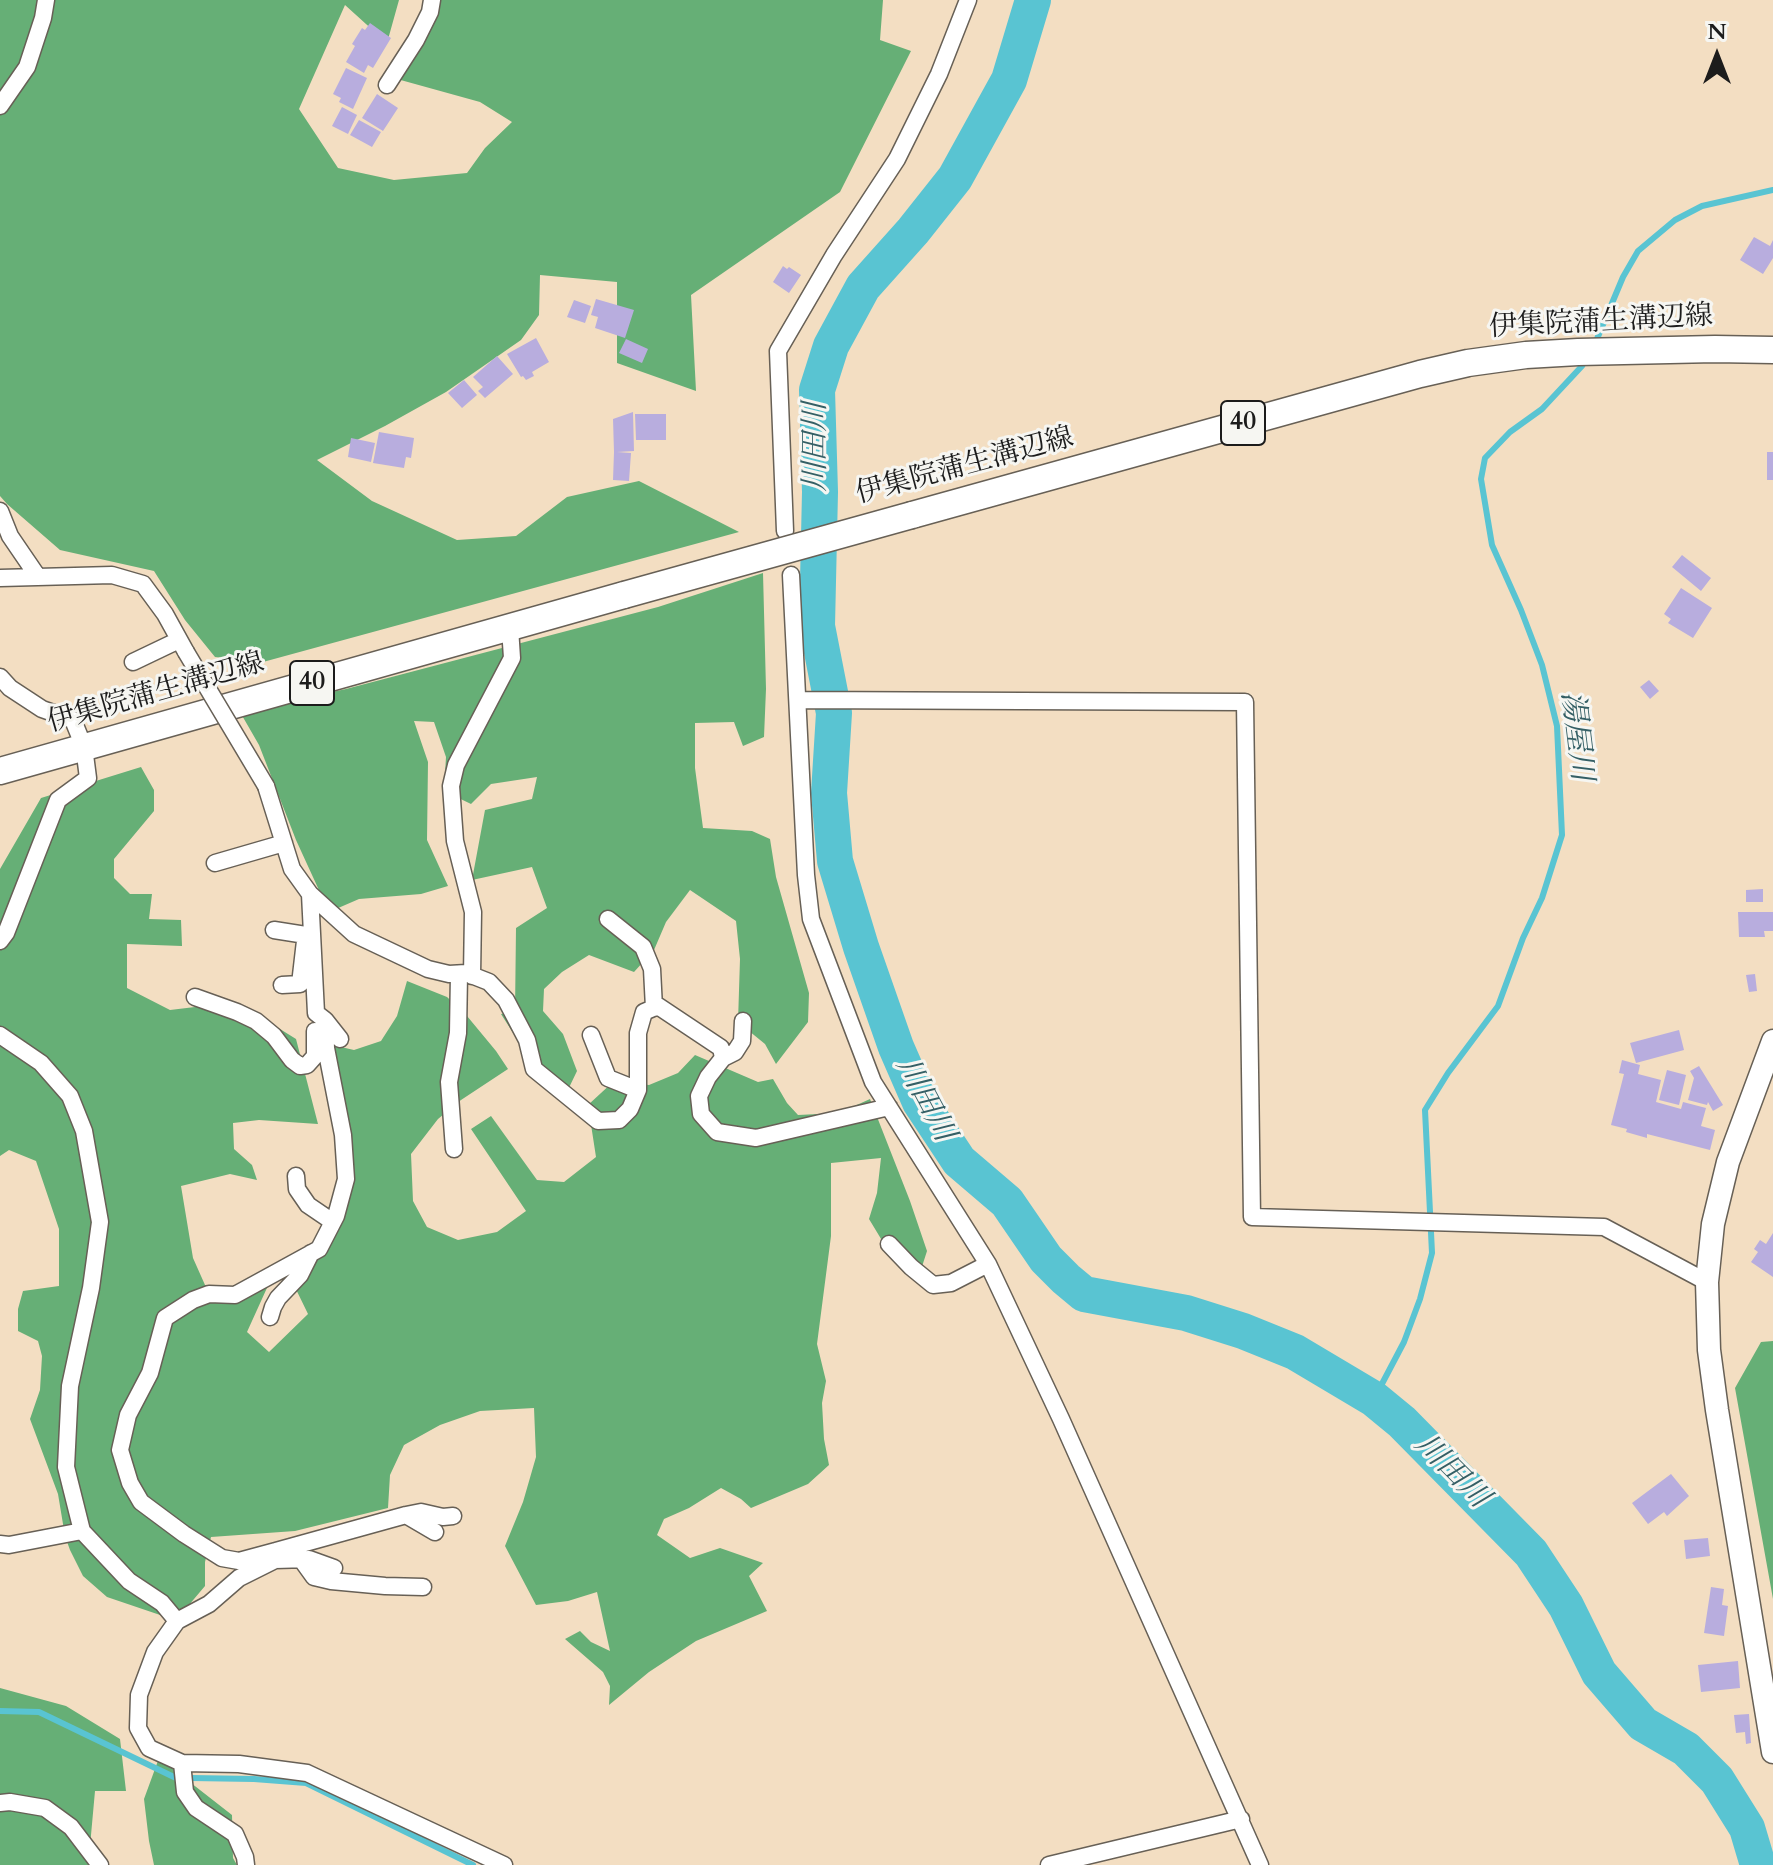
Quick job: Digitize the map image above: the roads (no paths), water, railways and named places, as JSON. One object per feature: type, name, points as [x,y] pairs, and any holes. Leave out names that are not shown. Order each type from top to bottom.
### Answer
[{"type":"main road","name":"伊集院蒲生溝辺線","points":[[0,771],[1444,368],[1526,355],[1578,352],[1773,350]]},
{"type":"main road","points":[[1773,1041],[1728,1162],[1713,1224],[1707,1282],[1709,1350],[1717,1410],[1773,1752]]},
{"type":"street","points":[[0,106],[27,67],[46,0]]},
{"type":"street","points":[[387,85],[416,40],[430,12],[432,0]]},
{"type":"street","points":[[785,531],[778,351],[834,255],[897,159],[939,74],[968,0]]},
{"type":"street","points":[[0,511],[10,536],[38,577]]},
{"type":"street","points":[[0,578],[112,575],[143,584],[165,614],[266,786],[292,869],[310,894],[354,934],[428,969],[489,982],[506,1000],[527,1040],[534,1069],[598,1121],[619,1120],[630,1109],[638,1090],[638,1033],[644,1012],[658,1006],[721,1048],[723,1058]]},
{"type":"street","points":[[791,575],[806,875],[811,919],[873,1082],[988,1264],[1061,1419],[1260,1865]]},
{"type":"street","points":[[454,1149],[449,1082],[473,912],[455,841],[451,786],[456,765],[512,658],[510,628]]},
{"type":"street","points":[[133,662],[182,646]]},
{"type":"street","points":[[0,677],[10,688],[42,709],[73,720],[84,747],[88,778],[58,800],[6,933],[0,941]]},
{"type":"street","points":[[798,700],[1245,702],[1252,1217],[1604,1227],[1707,1282]]},
{"type":"street","points":[[215,863],[284,843]]},
{"type":"street","points":[[310,894],[309,936],[320,1016],[343,1135],[346,1179],[333,1222],[319,1249],[235,1295],[209,1294],[165,1318],[150,1373],[128,1415],[120,1450],[130,1483],[141,1502],[222,1558],[239,1561],[276,1555],[421,1512],[453,1516]]},
{"type":"street","points":[[608,919],[643,947],[652,969],[654,1008]]},
{"type":"street","points":[[274,930],[309,936]]},
{"type":"street","points":[[282,985],[300,984],[309,936]]},
{"type":"street","points":[[195,997],[256,1021],[300,1066],[307,1065],[315,1056],[320,1016]]},
{"type":"street","points":[[320,1016],[340,1039]]},
{"type":"street","points":[[743,1021],[742,1041],[735,1052],[723,1058],[708,1077],[699,1096],[701,1114],[717,1132],[756,1138],[889,1107]]},
{"type":"street","points":[[0,1035],[41,1063],[70,1096],[84,1131],[95,1191],[100,1222],[91,1288],[70,1386],[66,1467],[82,1531],[129,1581],[162,1603],[177,1621]]},
{"type":"street","points":[[591,1035],[608,1078],[638,1090]]},
{"type":"street","points":[[296,1176],[297,1189],[308,1205],[333,1222]]},
{"type":"street","points":[[889,1244],[933,1285],[951,1283],[988,1264]]},
{"type":"street","points":[[270,1317],[278,1298],[300,1275],[311,1253]]},
{"type":"street","points":[[406,1515],[435,1532]]},
{"type":"street","points":[[0,1544],[82,1531]]},
{"type":"street","points":[[334,1568],[309,1559],[276,1555],[239,1578],[209,1604],[177,1621],[155,1652],[139,1695],[138,1728],[149,1748],[182,1763],[239,1764],[307,1773],[504,1865]]},
{"type":"street","points":[[301,1559],[314,1577],[331,1581],[423,1587]]},
{"type":"street","points":[[182,1763],[185,1792],[196,1808],[235,1834],[246,1865]]},
{"type":"street","points":[[0,1803],[45,1808],[71,1827],[100,1865]]},
{"type":"street","points":[[1049,1865],[1241,1819]]},
{"type":"waterway","name":"川田川","points":[[1033,0],[1009,80],[955,178],[863,287],[831,346],[817,390],[820,492],[817,626],[834,713],[829,793],[835,861],[896,1047],[920,1102],[959,1161],[1007,1202],[1046,1259],[1084,1294],[1186,1313],[1243,1331],[1295,1352],[1374,1399],[1402,1422],[1531,1553],[1566,1606],[1599,1673],[1643,1724],[1686,1749],[1717,1780],[1747,1828],[1758,1865]]},
{"type":"waterway","name":"湯屋川","points":[[1594,346],[1623,277],[1638,251],[1675,220],[1702,206],[1773,190]]},
{"type":"waterway","name":"湯屋川","points":[[1374,1399],[1404,1342],[1432,1253],[1425,1110],[1448,1073],[1498,1006],[1523,938],[1542,898],[1562,835],[1557,726],[1542,665],[1492,545],[1481,479],[1485,458],[1510,432],[1542,409],[1586,359]]},
{"type":"waterway","points":[[0,1711],[39,1712],[176,1778]]},
{"type":"waterway","points":[[191,1778],[306,1783],[473,1865]]}]
